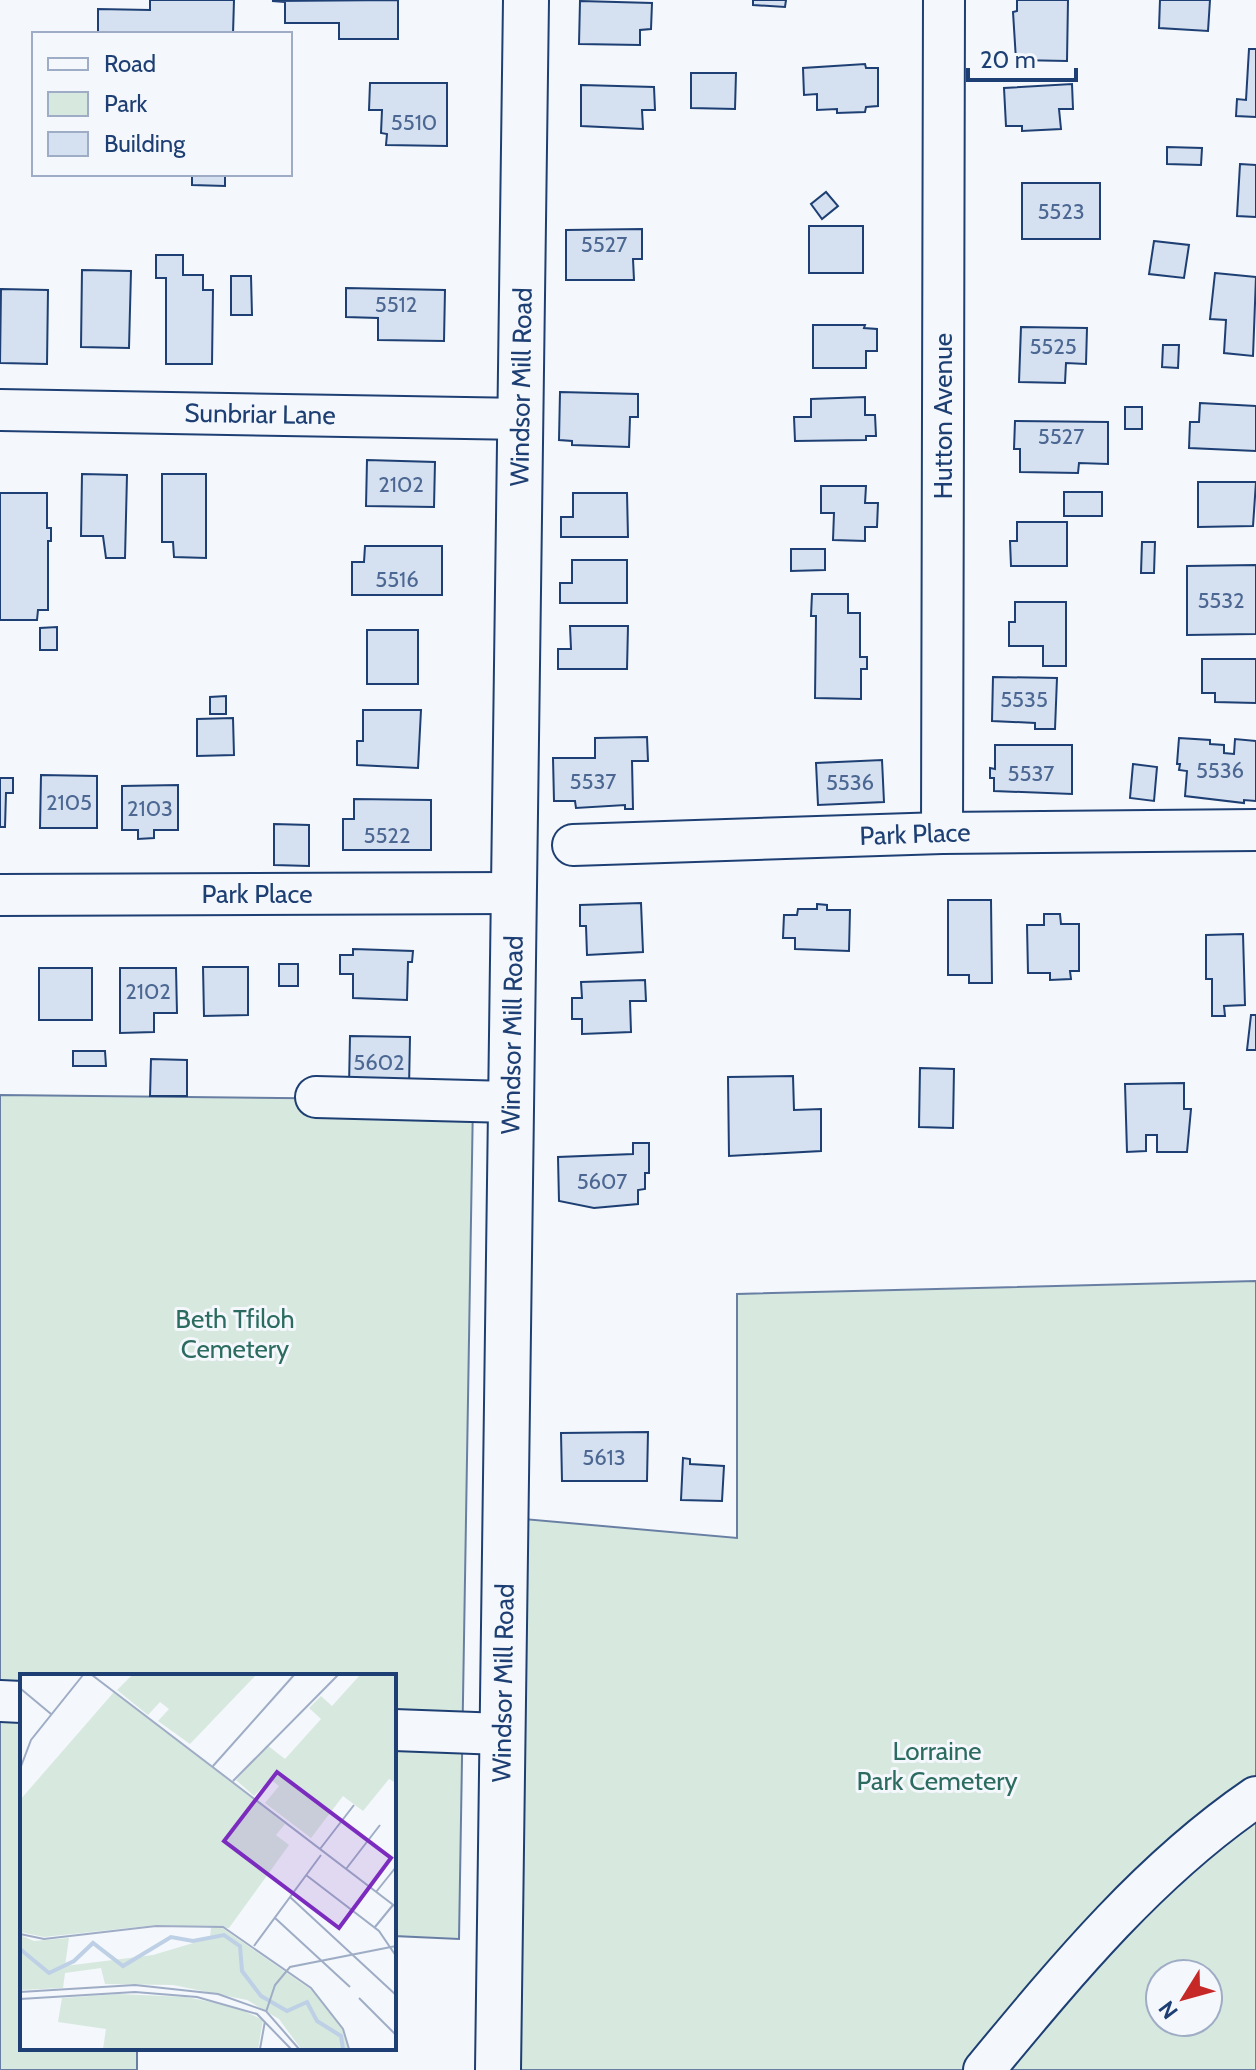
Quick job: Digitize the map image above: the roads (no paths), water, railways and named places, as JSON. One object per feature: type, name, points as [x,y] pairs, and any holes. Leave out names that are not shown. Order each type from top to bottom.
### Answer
[{"type":"main road","name":"Windsor Mill Road","points":[[498,2070],[526,0]]},
{"type":"street","name":"Hutton Avenue","points":[[942,833],[944,0]]},
{"type":"street","name":"Sunbriar Lane","points":[[0,410],[520,419]]},
{"type":"street","name":"Park Place","points":[[573,845],[942,833],[1256,830]]},
{"type":"street","name":"Park Place","points":[[0,895],[514,893]]},
{"type":"street","points":[[316,1097],[512,1102]]},
{"type":"street","points":[[0,1701],[20,1702]]},
{"type":"street","points":[[396,1730],[502,1734]]},
{"type":"street","points":[[984,2070],[1055,1984],[1128,1904],[1190,1847],[1256,1797]]},
{"type":"park label","name":"Beth Tfiloh Cemetery","points":[[235,1334]]},
{"type":"park label","name":"Lorraine Park Cemetery","points":[[937,1766]]}]
